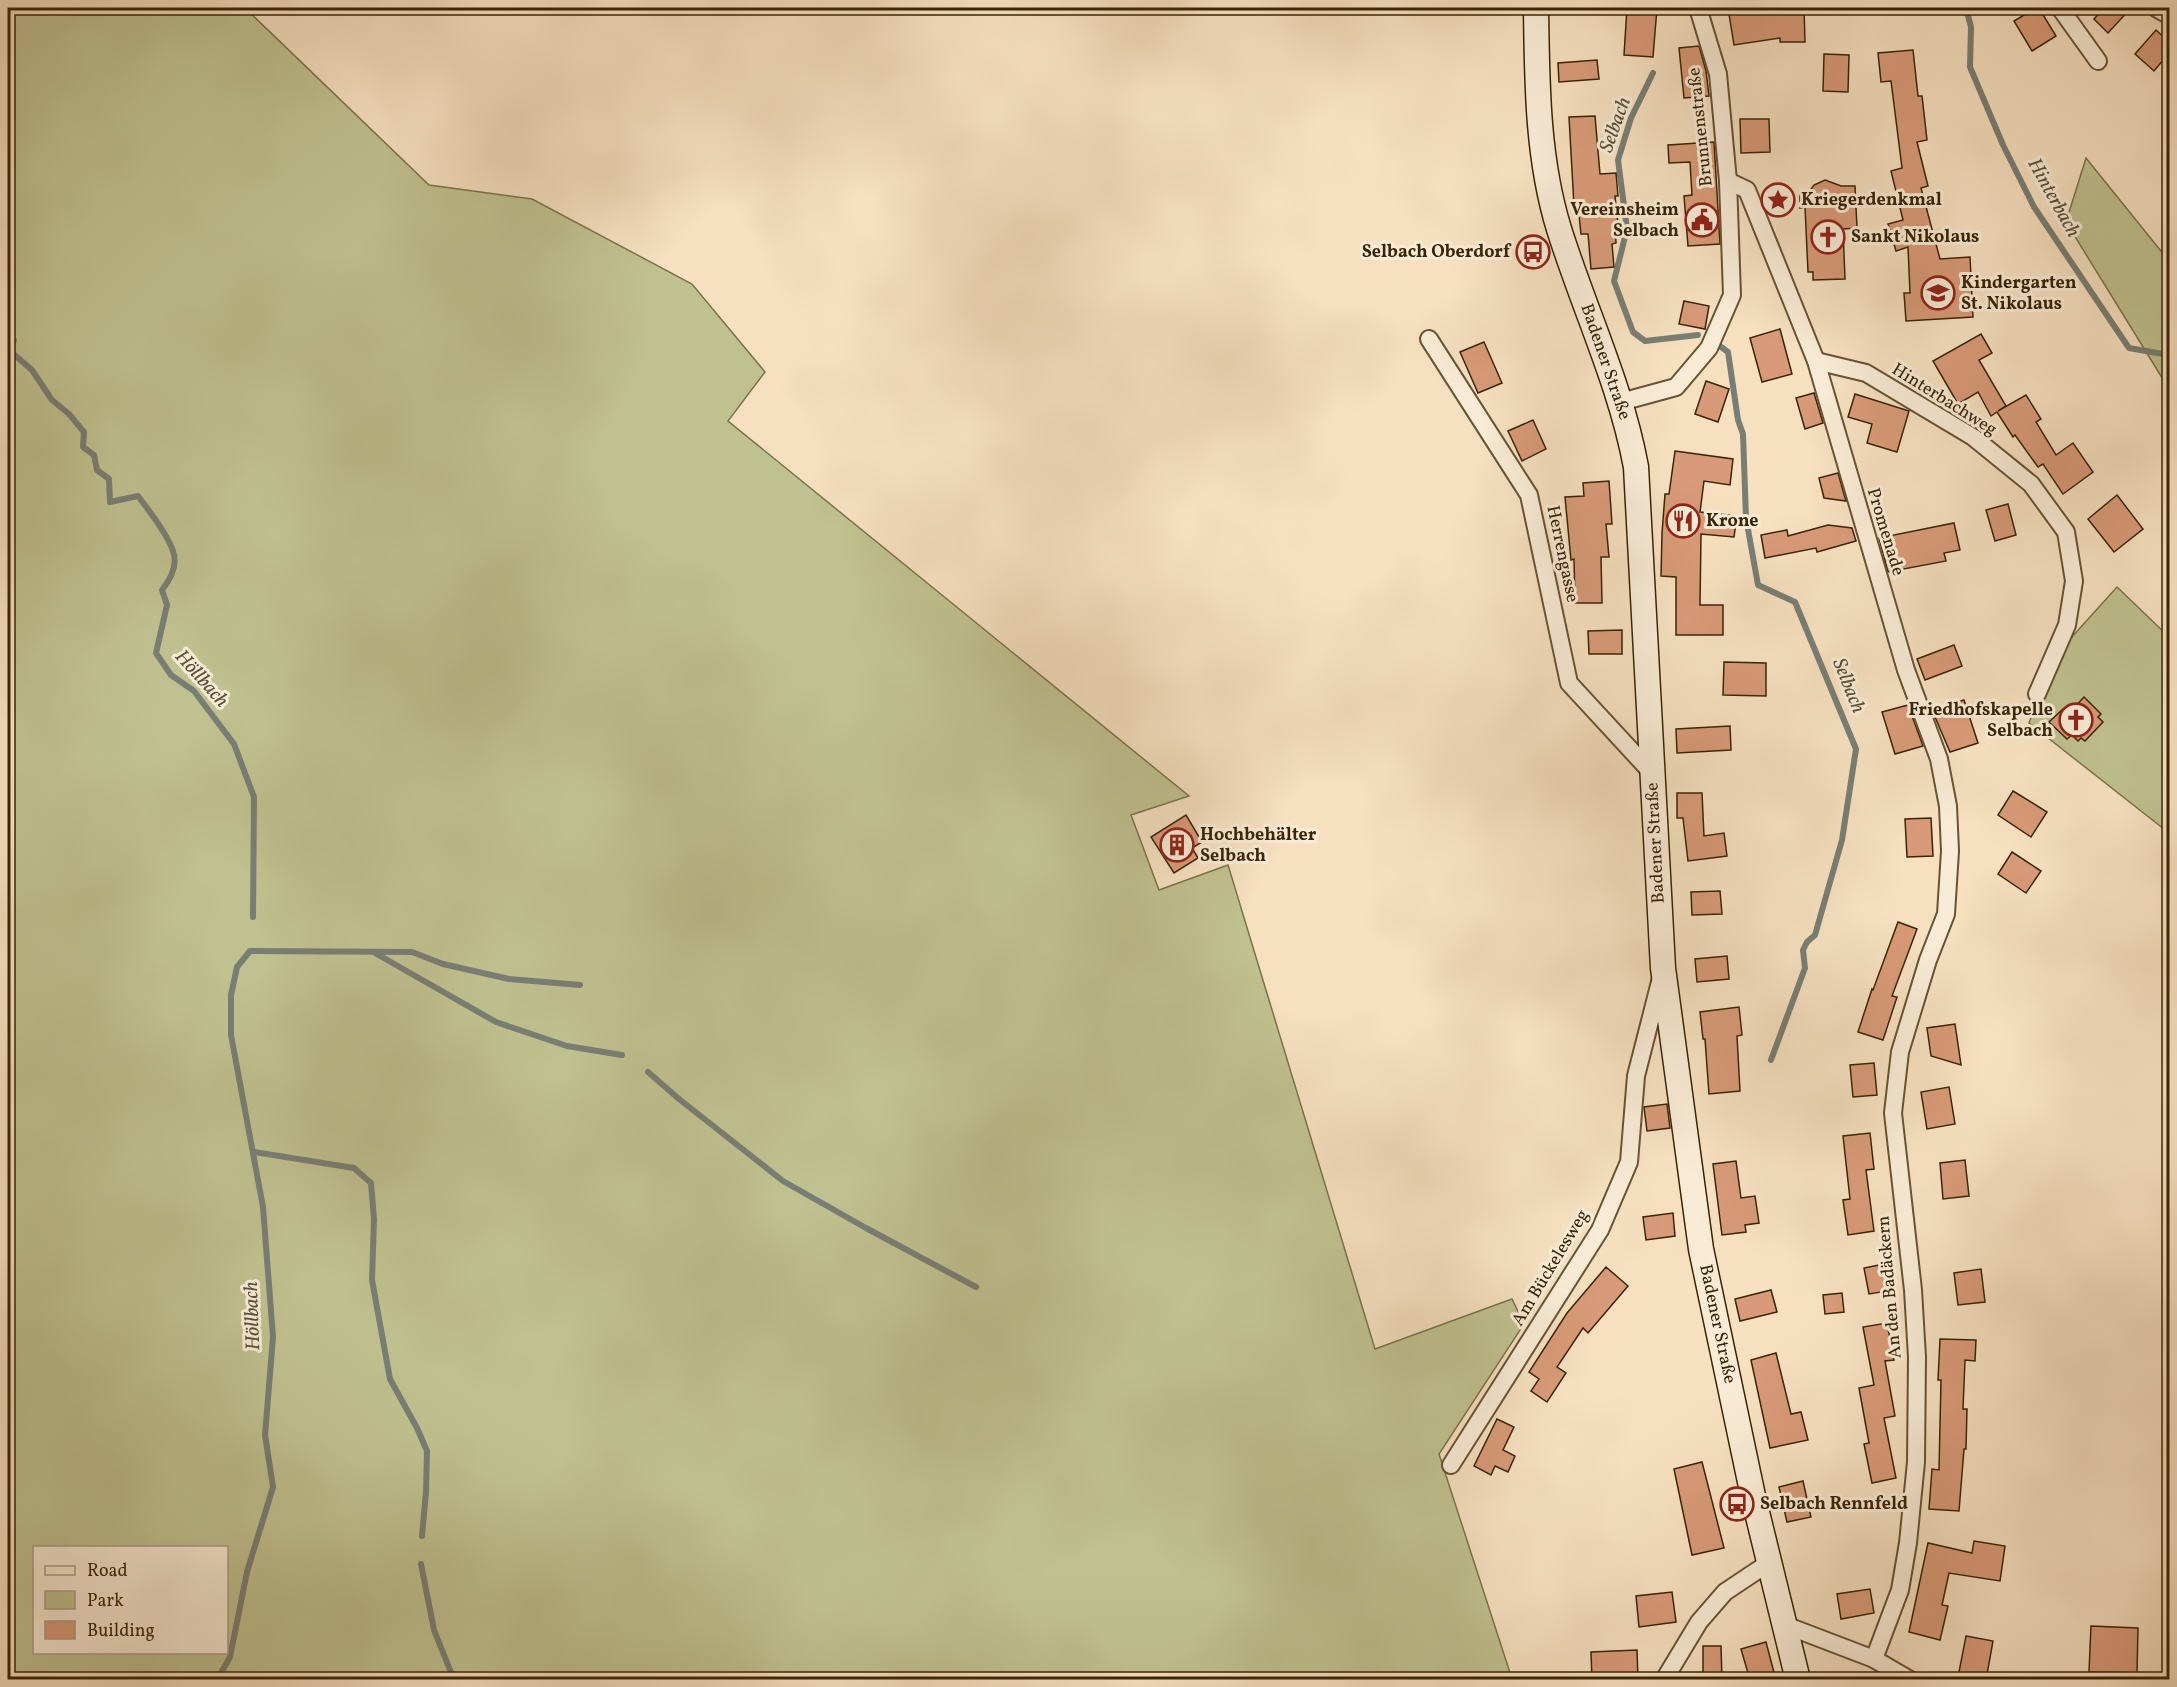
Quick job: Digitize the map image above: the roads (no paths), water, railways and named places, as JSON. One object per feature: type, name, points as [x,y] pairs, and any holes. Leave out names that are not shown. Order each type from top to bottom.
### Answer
[{"type":"main road","name":"Badener Straße","points":[[1536,8],[1537,77],[1542,155],[1558,227],[1621,402],[1636,467],[1663,968],[1701,1249],[1753,1496],[1798,1680]]},
{"type":"street","name":"Brunnenstraße","points":[[1621,402],[1676,387],[1709,348],[1731,295],[1728,181],[1718,74],[1698,8]]},
{"type":"street","points":[[2060,8],[2098,61]]},
{"type":"street","points":[[2156,8],[2169,16]]},
{"type":"street","name":"Promenade","points":[[1728,181],[1747,190],[1816,362],[1906,670],[1939,759],[1948,806],[1950,851],[1946,914]]},
{"type":"street","name":"Herrengasse","points":[[1429,339],[1529,495],[1569,683],[1652,773]]},
{"type":"street","name":"Hinterbachweg","points":[[1816,362],[1866,373],[1973,437],[2031,484],[2066,532],[2074,581],[2067,625],[2037,694]]},
{"type":"street","name":"An den Badäckern","points":[[1874,1659],[1900,1590],[1908,1543],[1916,1462],[1917,1357],[1913,1290],[1893,1113],[1900,1052],[1928,960],[1946,914]]},
{"type":"street","name":"Am Bückelesweg","points":[[1451,1465],[1594,1240],[1629,1162],[1636,1076],[1663,968]]},
{"type":"street","points":[[1664,1680],[1699,1622],[1725,1592],[1770,1562]]},
{"type":"street","points":[[1785,1624],[1874,1659],[1910,1680]]},
{"type":"waterway","name":"Hinterbach","points":[[1966,8],[1971,27],[1970,67],[2003,145],[2034,207],[2129,348],[2163,354],[2170,364]]},
{"type":"waterway","name":"Selbach","points":[[1653,73],[1631,118],[1618,160],[1627,229],[1614,281],[1633,332],[1645,341],[1698,335]]},
{"type":"waterway","name":"Höllbach","points":[[8,334],[14,340],[10,351],[32,370],[52,400],[69,414],[84,432],[83,447],[94,455],[97,470],[109,479],[110,502],[138,496],[167,537],[175,562],[162,590],[167,605],[156,653],[171,675],[194,691],[234,744],[254,797],[253,917]]},
{"type":"waterway","name":"Selbach","points":[[1717,344],[1728,352],[1738,420],[1743,434],[1746,518],[1758,585],[1795,602],[1856,749],[1842,840],[1815,935],[1807,942],[1803,950],[1805,968],[1771,1060]]},
{"type":"waterway","name":"Höllbach","points":[[217,1680],[230,1657],[247,1572],[273,1487],[265,1435],[273,1337],[263,1207],[231,1035],[231,995],[237,967],[250,951],[412,952],[443,964],[509,979],[580,985]]},
{"type":"waterway","points":[[375,953],[496,1022],[567,1046],[622,1055]]},
{"type":"waterway","points":[[648,1072],[783,1181],[976,1287]]},
{"type":"waterway","points":[[254,1152],[354,1168],[371,1183],[374,1219],[372,1280],[390,1379],[427,1451],[422,1536]]},
{"type":"waterway","points":[[421,1564],[434,1630],[454,1680]]},
{"type":"place","name":"Kriegerdenkmal","points":[[1778,200]]},
{"type":"place","name":"Vereinsheim Selbach","points":[[1702,220]]},
{"type":"place","name":"Sankt Nikolaus","points":[[1828,237]]},
{"type":"place","name":"Selbach Oberdorf","points":[[1533,252]]},
{"type":"place","name":"Kindergarten St. Nikolaus","points":[[1938,293]]},
{"type":"place","name":"Krone","points":[[1683,521]]},
{"type":"place","name":"Friedhofskapelle Selbach","points":[[2076,720]]},
{"type":"place","name":"Hochbehälter Selbach","points":[[1177,845]]},
{"type":"place","name":"Selbach Rennfeld","points":[[1737,1504]]}]
